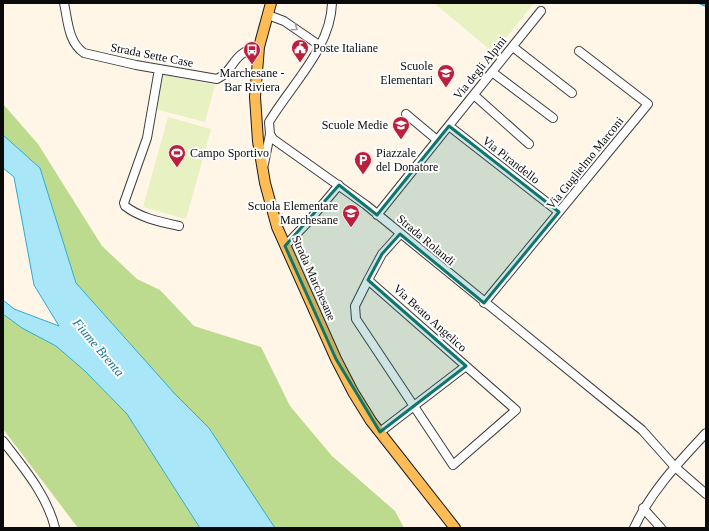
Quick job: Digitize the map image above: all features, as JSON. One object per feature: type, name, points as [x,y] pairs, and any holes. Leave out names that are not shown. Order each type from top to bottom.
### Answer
[{"type":"main road","name":"Strada Marchesane","points":[[271,3],[259,47],[256,97],[258,142],[263,170],[277,227],[336,359],[353,392],[380,432],[455,528]]},
{"type":"street","name":"Strada Sette Case","points":[[64,3],[72,42],[84,53],[159,70],[217,79],[224,75],[242,52],[259,47]]},
{"type":"street","points":[[263,170],[270,134],[269,122],[319,45],[328,26],[332,3]]},
{"type":"street","name":"Via degli Alpini","points":[[377,215],[541,11]]},
{"type":"street","points":[[268,15],[284,21],[319,45]]},
{"type":"street","points":[[513,46],[572,93]]},
{"type":"street","name":"Via Guglielmo Marconi","points":[[484,303],[648,104],[579,51]]},
{"type":"street","points":[[159,70],[147,138],[124,203],[130,210],[152,220],[179,226]]},
{"type":"street","points":[[492,72],[553,118]]},
{"type":"street","points":[[474,95],[529,144]]},
{"type":"street","points":[[406,114],[437,140]]},
{"type":"street","name":"Via Pirandello","points":[[449,126],[559,212]]},
{"type":"street","name":"Strada Rolandi","points":[[270,134],[273,139],[339,185],[377,215],[642,430],[675,467],[706,494]]},
{"type":"street","points":[[285,246],[308,223],[339,185]]},
{"type":"street","points":[[400,234],[382,254],[368,280],[355,306],[356,319],[453,465],[516,410],[466,366]]},
{"type":"street","name":"Via Beato Angelico","points":[[368,280],[466,366],[380,432]]},
{"type":"street","points":[[634,528],[644,508],[675,467],[706,433]]},
{"type":"street","points":[[3,440],[40,491],[51,512],[55,528]]},
{"type":"street","points":[[644,508],[661,528]]},
{"type":"highlighted area","points":[[449,126],[559,212],[484,303],[400,234],[382,254],[368,280],[466,366],[380,432],[336,359],[285,246],[339,185],[377,215]]},
{"type":"green space","points":[[434,3],[532,3],[533,4],[494,53]]},
{"type":"green space","points":[[162,74],[215,85],[205,122],[155,109]]},
{"type":"green space","points":[[3,104],[38,144],[102,246],[137,279],[160,290],[194,326],[261,347],[290,406],[332,456],[395,511],[404,528],[275,528],[209,428],[175,394],[76,283],[40,168],[3,135]]},
{"type":"green space","name":"Campo Sportivo","points":[[168,117],[211,129],[186,219],[143,207]]},
{"type":"green space","points":[[3,314],[22,328],[56,346],[85,371],[127,414],[200,528],[78,528],[3,429]]},
{"type":"water","name":"Fiume Brenta","points":[[3,135],[40,168],[76,283],[175,394],[209,428],[275,528],[200,528],[127,414],[85,371],[56,346],[22,328],[3,314],[3,300],[14,309],[59,326],[34,285],[14,177],[3,168]]},
{"type":"waterway","points":[[699,3],[706,6]]},
{"type":"place","name":"Poste Italiane","points":[[300,63]]},
{"type":"place","name":"Marchesane - Bar Riviera","points":[[252,65]]},
{"type":"place","name":"Scuole Elementari","points":[[446,88]]},
{"type":"place","name":"Scuole Medie","points":[[401,140]]},
{"type":"place","name":"Campo Sportivo","points":[[177,168]]},
{"type":"place","name":"Piazzale del Donatore","points":[[363,175]]},
{"type":"place","name":"Scuola Elementare Marchesane","points":[[351,228]]}]
